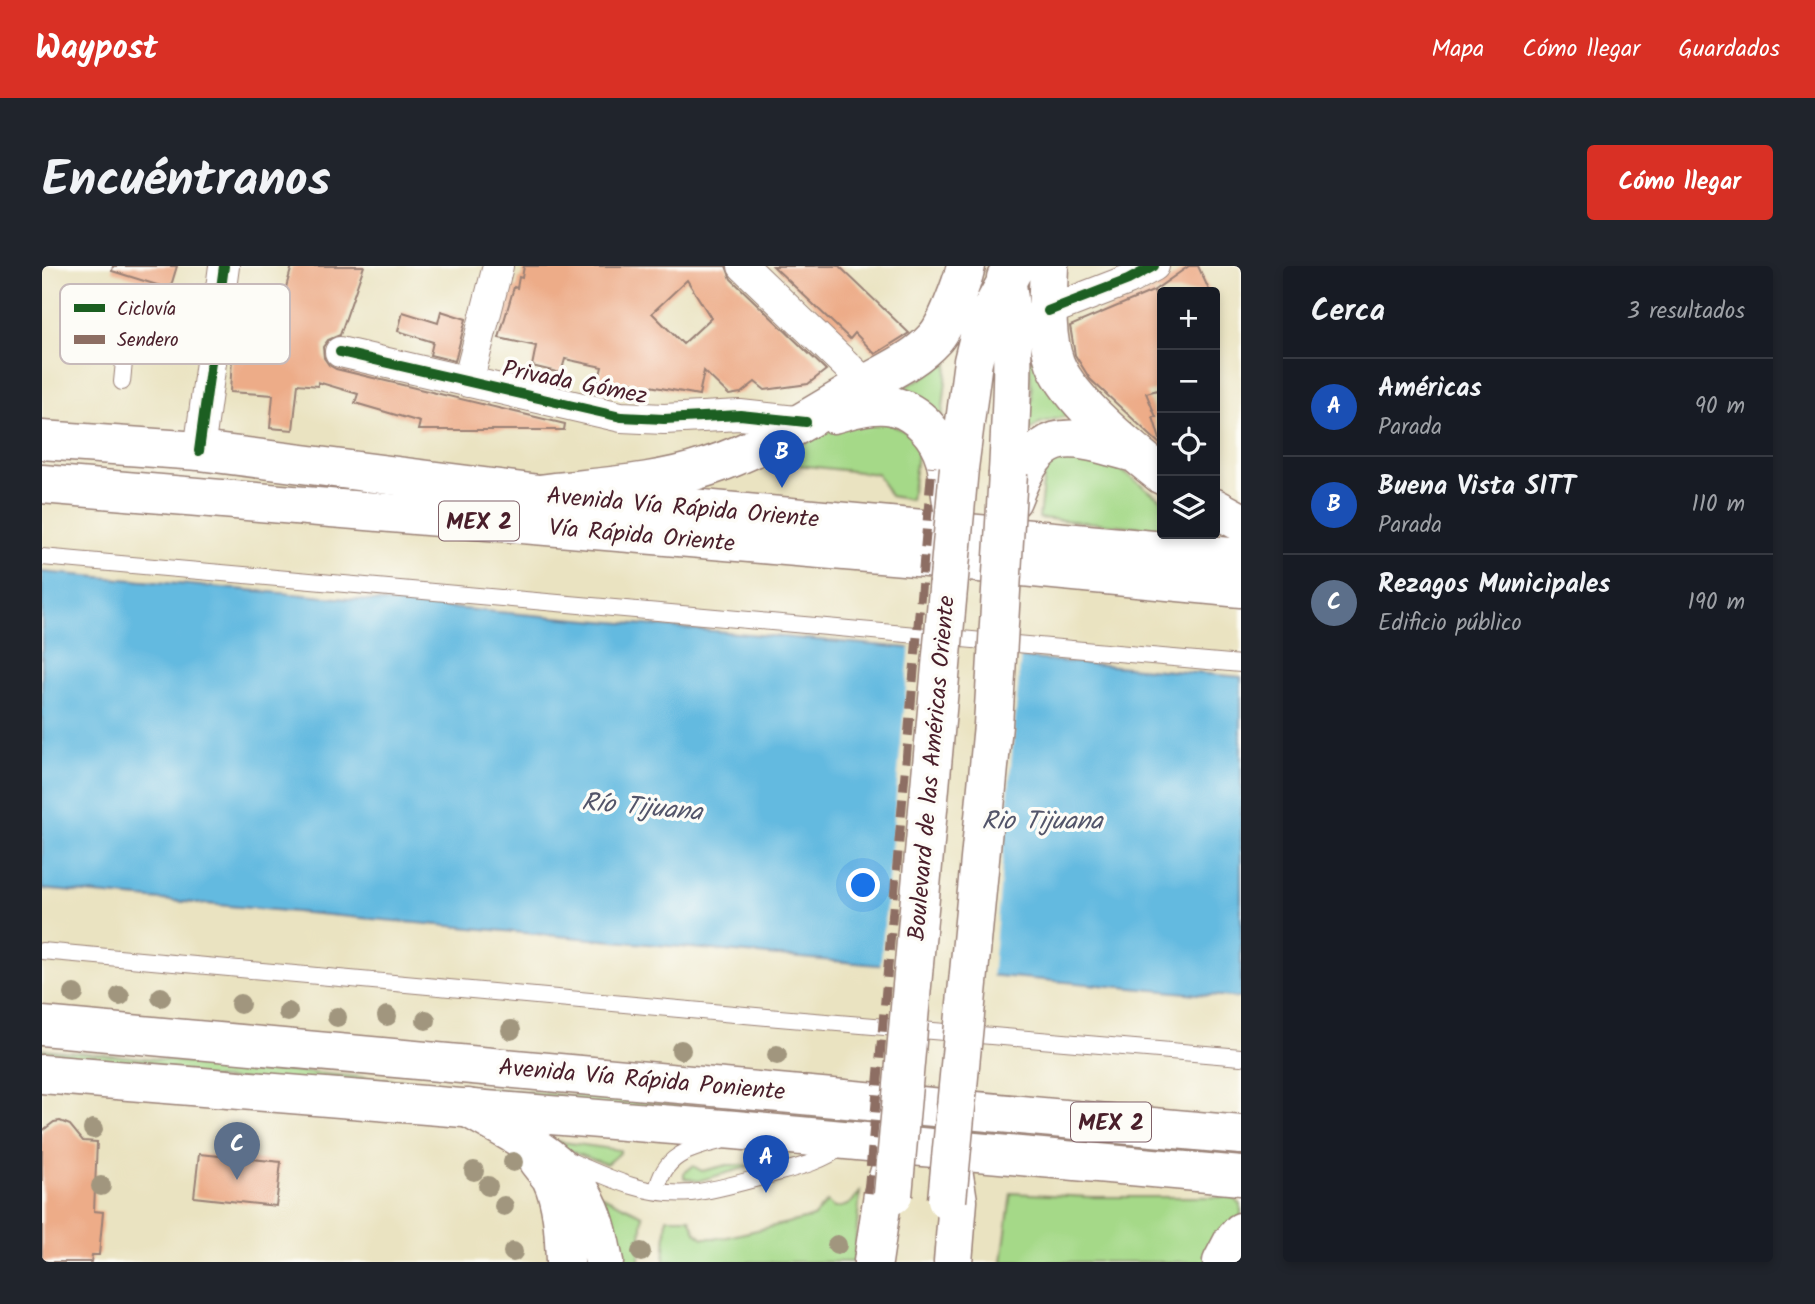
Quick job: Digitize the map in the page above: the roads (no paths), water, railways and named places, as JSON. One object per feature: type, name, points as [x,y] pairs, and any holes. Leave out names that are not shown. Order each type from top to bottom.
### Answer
[{"type":"main road","points":[[539,494],[653,480],[706,468],[806,422],[866,384],[908,363],[937,337],[966,266]]},
{"type":"main road","points":[[1049,266],[1050,342],[1056,365],[1074,394],[1149,465]]},
{"type":"main road","name":"Boulevard de las Américas Oriente","points":[[887,1262],[888,1194],[896,1149],[959,468],[973,361],[981,329],[1009,272]]},
{"type":"main road","name":"Boulevard de las Américas Oriente","points":[[939,1262],[952,1201],[951,1156],[993,725],[1012,371],[1009,272]]},
{"type":"main road","points":[[806,422],[876,405],[894,406],[908,413],[934,434],[944,458],[954,514]]},
{"type":"main road","points":[[1006,517],[1028,464],[1044,446],[1061,440],[1084,439],[1149,465]]},
{"type":"main road","name":"Avenida Vía Rápida Oriente","points":[[42,440],[199,451],[539,494],[1241,558]]},
{"type":"main road","name":"Vía Rápida Oriente","points":[[42,484],[902,556],[1241,588]]},
{"type":"main road","points":[[1220,511],[1241,522]]},
{"type":"main road","name":"Avenida Vía Rápida Poniente","points":[[42,1026],[1241,1135]]},
{"type":"main road","name":"Avenida Vía Rápida Poniente","points":[[42,1074],[755,1132],[1241,1177]]},
{"type":"main road","points":[[468,1108],[524,1141],[563,1169],[587,1202],[604,1262]]},
{"type":"main road","points":[[524,1141],[551,1179],[561,1217],[565,1262]]},
{"type":"main road","points":[[873,1262],[888,1194]]},
{"type":"main road","points":[[952,1201],[953,1262]]},
{"type":"main road","points":[[1222,1262],[1241,1232]]},
{"type":"street","points":[[221,284],[224,266]]},
{"type":"street","name":"Privada Gómez","points":[[468,382],[480,311],[498,266]]},
{"type":"street","points":[[743,266],[866,384]]},
{"type":"street","points":[[1048,311],[1128,280],[1154,266]]},
{"type":"street","name":"Privada Gómez","points":[[340,352],[621,416],[664,419],[740,415],[806,422]]},
{"type":"street","points":[[199,451],[210,364]]},
{"type":"lane","points":[[122,382],[124,364]]},
{"type":"lane","points":[[42,557],[1241,664]]},
{"type":"lane","points":[[42,951],[753,1016],[1241,1057]]},
{"type":"lane","points":[[657,1191],[663,1170],[669,1162],[687,1151],[755,1132]]},
{"type":"lane","points":[[524,1141],[608,1178],[674,1193],[712,1190],[816,1162],[850,1141]]},
{"type":"water","name":"Rio Tijuana","points":[[42,572],[1241,677],[1241,998],[42,889]]},
{"type":"place","name":"Buena Vista SITT","points":[[782,488]]},
{"type":"place","name":"Rezagos Municipales","points":[[237,1180]]},
{"type":"place","name":"Américas","points":[[766,1193]]},
{"type":"water label","name":"Río Tijuana","points":[[642,806]]}]
